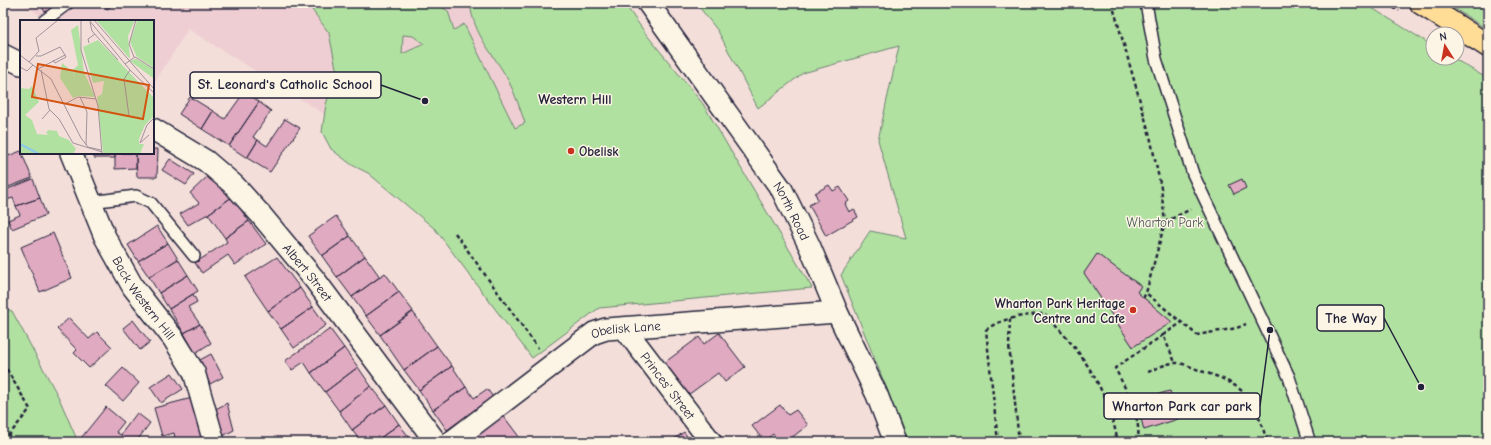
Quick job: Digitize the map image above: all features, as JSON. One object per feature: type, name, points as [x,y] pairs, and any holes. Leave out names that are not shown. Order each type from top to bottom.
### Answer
[{"type":"highway","points":[[1421,3],[1488,46]]},
{"type":"street","name":"North Road","points":[[648,3],[782,190],[810,247],[837,312],[877,395],[895,442]]},
{"type":"street","name":"Albert Street","points":[[154,130],[206,161],[234,185],[315,280],[436,442]]},
{"type":"street","name":"Back Western Hill","points":[[71,154],[105,237],[133,287],[173,338],[194,372],[214,442]]},
{"type":"street","name":"Obelisk Lane","points":[[451,442],[594,334],[606,329],[625,329],[837,312]]},
{"type":"street","name":"Princes' Street","points":[[625,329],[711,442]]},
{"type":"lane","points":[[45,20],[68,3]]},
{"type":"lane","points":[[1146,3],[1156,59],[1193,174],[1289,377],[1309,440]]},
{"type":"lane","points":[[91,202],[136,196],[151,203],[194,256]]},
{"type":"path","points":[[1112,3],[1150,136],[1161,188],[1165,222],[1146,293],[1143,298]]},
{"type":"path","points":[[1165,222],[1189,210]]},
{"type":"path","points":[[455,233],[551,366]]},
{"type":"path","points":[[1146,293],[1181,324],[1197,335],[1237,328],[1261,318]]},
{"type":"path","points":[[998,442],[986,330],[991,326],[1010,319],[1044,314],[1064,334],[1083,357],[1098,381],[1109,407],[1118,442]]},
{"type":"path","points":[[1010,319],[1009,345],[1018,442]]},
{"type":"path","points":[[1138,442],[1140,428],[1133,405],[1115,368],[1181,324]]},
{"type":"path","points":[[1163,335],[1174,362]]},
{"type":"path","points":[[1148,372],[1174,362],[1219,376],[1242,390],[1254,406],[1261,421],[1267,442]]},
{"type":"path","points":[[3,363],[30,409],[5,440],[6,442]]},
{"type":"shaded area","points":[[17,3],[546,3],[558,132],[329,117],[188,29],[154,83],[154,20],[45,20],[34,11]]},
{"type":"green space","points":[[307,3],[382,3],[389,6],[394,3],[436,3],[448,11],[454,30],[464,24],[515,128],[525,123],[508,80],[480,35],[472,15],[470,3],[624,3],[646,34],[703,104],[812,288],[599,308],[532,358],[435,229],[368,173],[352,165],[331,149],[322,132],[326,104],[337,73],[329,33]],"holes":[[[403,35],[413,36],[424,44],[402,54]]]},
{"type":"green space","name":"Wharton Park","points":[[696,3],[1364,3],[1425,41],[1425,66],[1465,65],[1488,79],[1488,442],[908,442],[841,275],[870,231],[906,238],[878,140],[899,46],[803,73],[758,108],[718,31]]},
{"type":"green space","points":[[1446,3],[1475,3],[1488,11],[1488,30]]},
{"type":"green space","points":[[3,308],[12,311],[59,398],[78,442],[3,442]]},
{"type":"building","points":[[39,3],[59,3],[46,13]]},
{"type":"building","points":[[102,3],[115,3],[107,9]]},
{"type":"building","points":[[245,91],[259,102],[229,146],[202,129],[213,111],[225,119]]},
{"type":"building","points":[[190,97],[213,111],[202,129],[179,114]]},
{"type":"building","points":[[259,102],[271,111],[253,137],[258,140],[247,158],[229,146]]},
{"type":"building","points":[[285,119],[300,128],[270,172],[247,158],[258,140],[267,146]]},
{"type":"building","points":[[154,149],[158,149],[157,177],[137,177],[136,154],[154,154]]},
{"type":"building","points":[[20,151],[32,178],[3,189],[3,158]]},
{"type":"building","points":[[94,154],[115,154],[115,158],[94,158]]},
{"type":"building","points":[[115,154],[136,154],[136,168],[115,169]]},
{"type":"building","points":[[170,159],[194,174],[186,185],[162,170]]},
{"type":"building","points":[[208,176],[232,197],[208,214],[188,225],[180,214],[199,203],[190,193]]},
{"type":"building","points":[[33,179],[40,198],[16,206],[13,198],[3,201],[3,191]]},
{"type":"building","name":"Wharton Park","points":[[1242,179],[1246,188],[1234,194],[1229,185]]},
{"type":"building","points":[[829,185],[833,191],[840,187],[849,201],[845,204],[849,212],[854,209],[858,217],[826,236],[809,205],[818,200],[815,193]]},
{"type":"building","points":[[232,197],[249,221],[225,238],[208,214]]},
{"type":"building","points":[[40,198],[46,215],[12,229],[8,220],[20,215],[16,206]]},
{"type":"building","points":[[336,216],[350,236],[322,256],[308,236]]},
{"type":"building","points":[[249,221],[266,244],[235,265],[228,255],[202,273],[195,263],[227,242],[225,238]]},
{"type":"building","points":[[157,226],[168,243],[138,261],[128,245]]},
{"type":"building","points":[[53,233],[72,278],[40,292],[21,247]]},
{"type":"building","points":[[350,236],[365,256],[337,277],[322,256]]},
{"type":"building","points":[[168,243],[178,259],[149,277],[138,261]]},
{"type":"building","name":"Wharton Park Heritage Centre and Cafe","points":[[1097,254],[1141,286],[1137,292],[1172,322],[1133,347],[1084,273]]},
{"type":"building","points":[[365,256],[380,277],[352,297],[337,277]]},
{"type":"building","points":[[277,257],[300,288],[268,311],[245,277]]},
{"type":"building","points":[[178,259],[188,275],[159,293],[149,277]]},
{"type":"building","points":[[385,273],[399,292],[366,316],[352,297]]},
{"type":"building","points":[[188,275],[198,291],[169,309],[159,293]]},
{"type":"building","points":[[300,288],[313,307],[281,329],[268,311]]},
{"type":"building","points":[[399,292],[413,311],[380,335],[366,316]]},
{"type":"building","points":[[193,294],[197,302],[188,307],[200,324],[184,333],[169,309]]},
{"type":"building","points":[[313,307],[326,325],[294,348],[281,329]]},
{"type":"building","points":[[413,312],[437,346],[404,370],[380,335]]},
{"type":"building","points":[[69,318],[89,339],[97,332],[112,347],[89,368],[74,353],[77,350],[57,329]]},
{"type":"building","points":[[133,320],[150,342],[140,350],[123,328]]},
{"type":"building","points":[[200,324],[211,343],[195,353],[184,333]]},
{"type":"building","points":[[330,329],[344,348],[311,373],[304,362],[292,370],[285,361]]},
{"type":"building","points":[[719,333],[745,367],[725,382],[718,373],[688,395],[664,363],[699,337],[704,344]]},
{"type":"building","points":[[437,346],[452,366],[419,390],[404,370]]},
{"type":"building","points":[[344,348],[358,367],[325,392],[311,373]]},
{"type":"building","points":[[211,354],[223,377],[210,384],[198,361]]},
{"type":"building","points":[[452,366],[466,387],[433,410],[419,390]]},
{"type":"building","points":[[358,367],[371,386],[339,411],[325,392]]},
{"type":"building","points":[[123,368],[139,383],[123,401],[106,386]]},
{"type":"building","points":[[172,373],[183,389],[161,403],[150,387]]},
{"type":"building","points":[[371,386],[386,405],[352,430],[339,411]]},
{"type":"building","points":[[466,387],[474,398],[487,389],[493,397],[447,430],[433,410]]},
{"type":"building","points":[[1170,391],[1178,419],[1144,430],[1136,400]]},
{"type":"building","points":[[192,398],[203,439],[193,442],[176,442],[174,433],[162,436],[154,408]]},
{"type":"building","points":[[227,403],[234,430],[219,438],[212,411]]},
{"type":"building","points":[[386,405],[399,424],[375,442],[361,442],[352,430]]},
{"type":"building","points":[[780,405],[788,415],[796,410],[808,425],[786,442],[779,442],[773,434],[764,441],[752,426]]},
{"type":"building","points":[[106,407],[124,422],[116,432],[122,436],[121,434],[137,413],[150,423],[136,442],[85,442],[81,438]]},
{"type":"building","points":[[502,414],[523,442],[466,442]]},
{"type":"building","points":[[399,424],[413,442],[375,442]]},
{"type":"building","points":[[684,432],[691,442],[670,442]]},
{"type":"place","name":"St. Leonard's Catholic School","points":[[425,101]]},
{"type":"place","name":"Obelisk","points":[[571,151]]},
{"type":"place","name":"Wharton Park Heritage Centre and Cafe","points":[[1133,310]]},
{"type":"place","name":"Wharton Park car park","points":[[1270,330]]},
{"type":"place","name":"The Way","points":[[1421,387]]},
{"type":"district","name":"Western Hill","points":[[575,99]]}]
